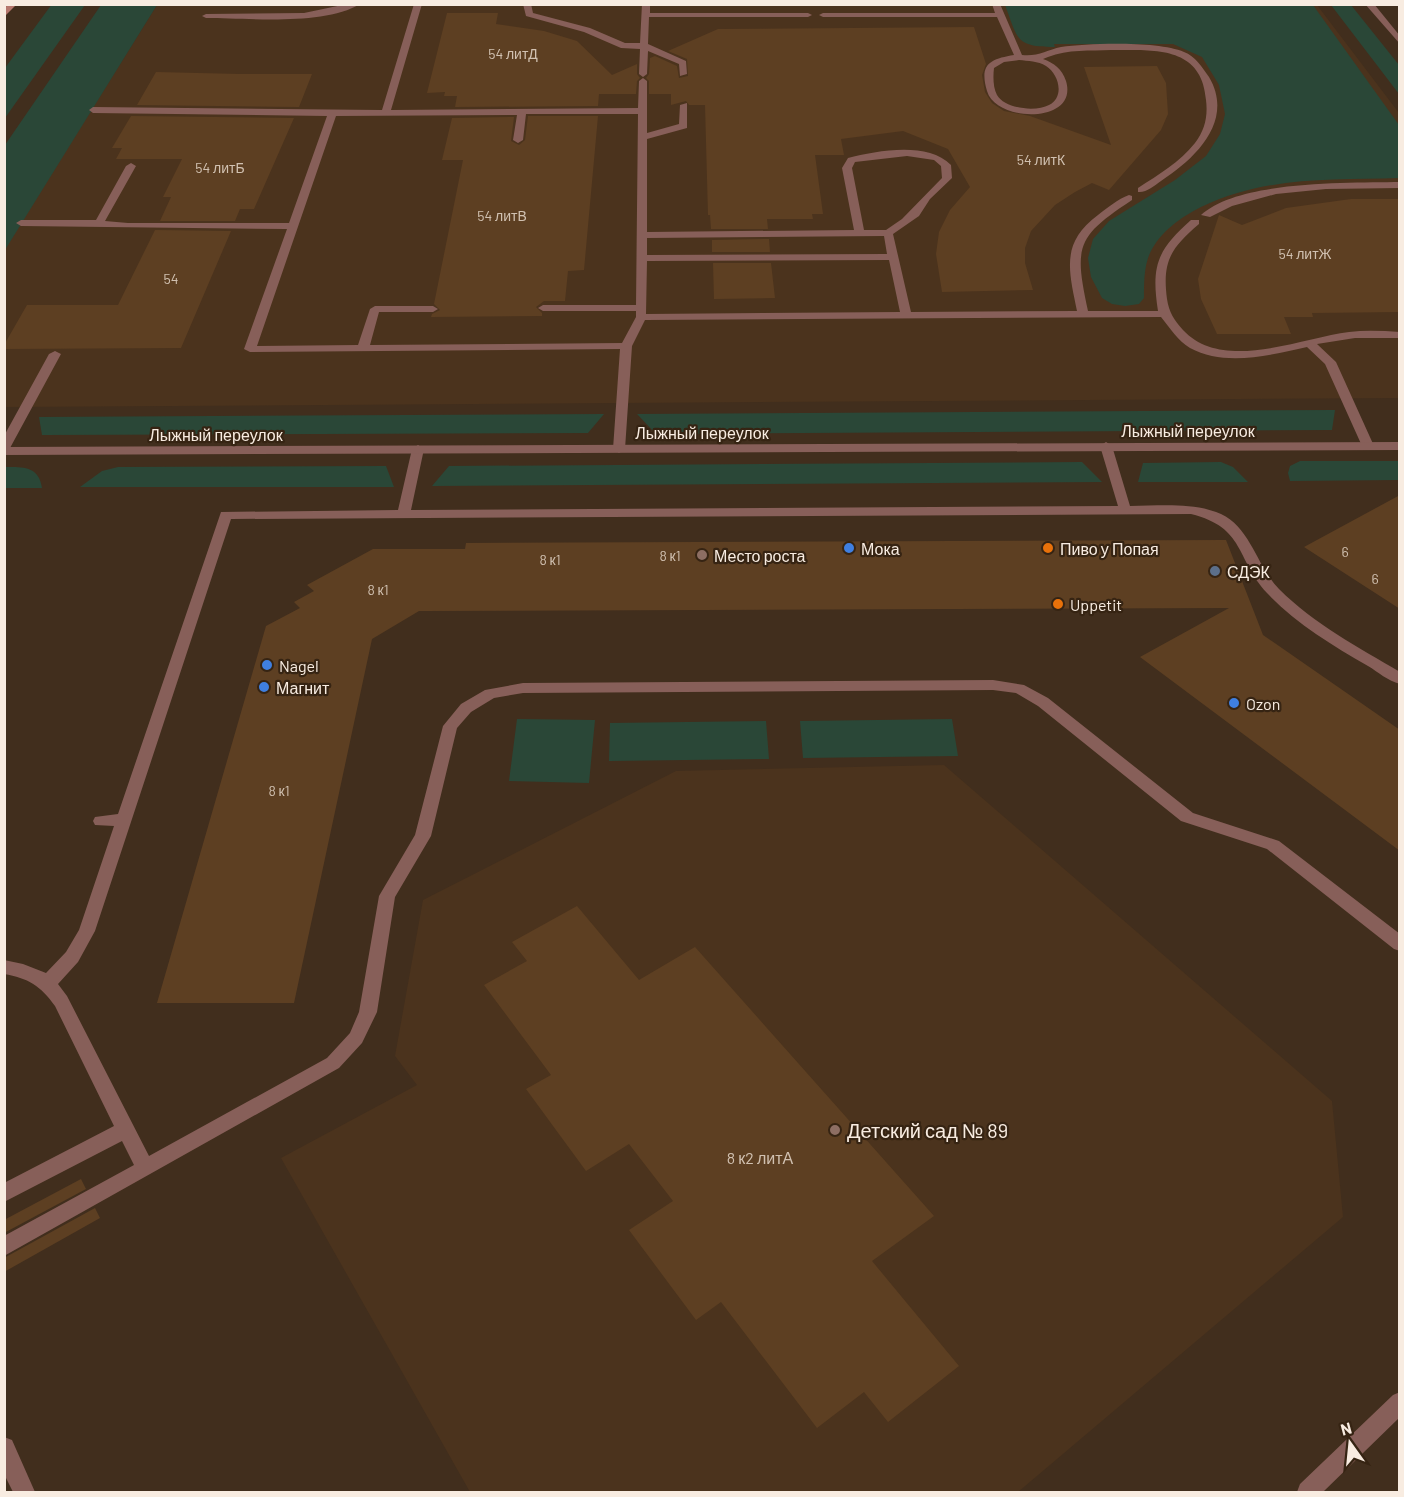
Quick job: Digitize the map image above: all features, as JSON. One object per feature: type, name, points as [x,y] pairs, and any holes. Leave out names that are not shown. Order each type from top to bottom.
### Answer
[{"type":"street","points":[[4,15],[13,4]]},
{"type":"street","points":[[206,16],[323,14],[356,4]]},
{"type":"street","points":[[386,113],[418,4]]},
{"type":"street","points":[[527,4],[530,14],[564,23],[624,46],[645,46],[683,63],[684,79]]},
{"type":"street","points":[[619,448],[626,346],[641,312],[641,111],[646,4]]},
{"type":"street","points":[[996,4],[1019,57]]},
{"type":"street","points":[[1369,4],[1400,42]]},
{"type":"street","points":[[646,15],[808,15]]},
{"type":"street","points":[[823,15],[1000,15]]},
{"type":"street","points":[[1037,59],[1050,51],[1070,49],[1156,48],[1179,53],[1194,60],[1208,85],[1213,113],[1205,136],[1193,153],[1141,190]]},
{"type":"street","points":[[1019,57],[1037,59],[1049,65],[1061,78],[1062,98],[1059,105],[1037,112],[1004,105],[996,100],[991,92],[988,71],[992,65],[1002,60],[1019,57]]},
{"type":"street","points":[[641,138],[684,126],[684,105]]},
{"type":"street","points":[[93,110],[332,113],[641,111]]},
{"type":"street","points":[[518,140],[522,112]]},
{"type":"street","points":[[332,113],[250,348],[626,346]]},
{"type":"street","points":[[641,235],[888,233],[914,215],[929,195],[947,179],[948,172],[944,164],[932,157],[914,153],[868,154],[851,159],[847,168],[860,233]]},
{"type":"street","points":[[99,223],[131,166]]},
{"type":"street","points":[[1206,215],[1222,206],[1258,194],[1293,188],[1400,186]]},
{"type":"street","points":[[1083,314],[1075,276],[1074,256],[1079,236],[1099,217],[1130,198]]},
{"type":"street","points":[[1194,222],[1175,238],[1163,256],[1158,278],[1164,314],[1182,336],[1199,347],[1221,352],[1268,352],[1349,335],[1400,335]]},
{"type":"street","points":[[21,223],[99,223],[128,226],[293,226]]},
{"type":"street","points":[[888,233],[906,315]]},
{"type":"street","points":[[641,258],[893,257]]},
{"type":"street","points":[[543,308],[641,312],[906,315],[1164,314]]},
{"type":"street","points":[[363,348],[375,309],[433,309]]},
{"type":"street","points":[[1310,344],[1330,362],[1368,446]]},
{"type":"street","points":[[4,449],[55,354]]},
{"type":"street","points":[[1106,446],[1125,510]]},
{"type":"street","name":"Лыжный переулок","points":[[4,449],[1400,446]]},
{"type":"street","points":[[404,513],[418,449]]},
{"type":"street","points":[[49,982],[72,957],[87,931],[226,515],[1191,510],[1221,519],[1239,535],[1253,565],[1271,590],[1310,622],[1400,680]]},
{"type":"street","points":[[4,1247],[333,1063],[356,1038],[368,1012],[387,896],[423,836],[450,726],[466,708],[490,694],[523,688],[993,685],[1019,689],[1042,702],[1187,816],[1273,845],[1400,944]]},
{"type":"street","points":[[101,821],[124,820]]},
{"type":"street","points":[[4,967],[19,969],[49,982],[62,1001],[124,1130],[145,1168]]},
{"type":"street","points":[[4,1193],[124,1130]]},
{"type":"street","points":[[1308,1492],[1400,1402]]},
{"type":"street","points":[[4,1448],[24,1492]]},
{"type":"shaded area","points":[[157,5],[1317,5],[1399,113],[1399,398],[5,407],[4,250]]},
{"type":"shaded area","name":"Детский сад № 89","points":[[944,765],[1332,1101],[1343,1217],[1018,1492],[470,1492],[281,1158],[417,1085],[395,1056],[423,900],[676,771]]},
{"type":"green space","points":[[52,4],[85,5],[5,118],[5,68]]},
{"type":"green space","points":[[101,5],[157,5],[5,250],[5,145]]},
{"type":"green space","points":[[1005,5],[1313,5],[1399,125],[1399,178],[1323,180],[1274,185],[1225,197],[1201,207],[1172,226],[1154,245],[1147,263],[1144,298],[1139,304],[1125,306],[1112,304],[1102,298],[1091,277],[1088,258],[1093,239],[1109,221],[1175,180],[1206,156],[1220,134],[1225,114],[1219,85],[1202,57],[1173,44],[1054,44],[1055,47],[1042,47],[1025,43],[1016,33]]},
{"type":"green space","points":[[1331,5],[1351,5],[1399,65],[1399,94]]},
{"type":"green space","points":[[1335,410],[1332,430],[656,434],[637,414]]},
{"type":"green space","points":[[604,414],[588,433],[42,435],[39,417]]},
{"type":"green space","points":[[1300,461],[1399,461],[1399,480],[1290,481],[1288,473],[1290,466]]},
{"type":"green space","points":[[1082,462],[1102,482],[432,486],[449,466]]},
{"type":"green space","points":[[1221,462],[1233,467],[1248,482],[1138,482],[1143,463]]},
{"type":"green space","points":[[386,466],[394,487],[80,487],[102,471],[118,467]]},
{"type":"green space","points":[[5,467],[29,469],[37,475],[42,488],[5,488]]},
{"type":"green space","points":[[517,719],[595,720],[589,783],[509,781]]},
{"type":"green space","points":[[952,719],[958,756],[803,758],[800,721]]},
{"type":"green space","points":[[766,721],[769,759],[609,761],[610,723]]},
{"type":"building","points":[[447,13],[498,13],[496,24],[544,31],[577,41],[612,75],[637,64],[637,74],[640,78],[637,81],[636,94],[599,94],[598,106],[455,107],[457,96],[444,96],[445,92],[427,93]]},
{"type":"building","points":[[974,27],[986,64],[982,75],[985,92],[992,103],[1004,111],[1030,116],[1111,145],[1084,67],[1157,66],[1166,83],[1168,114],[1161,130],[1109,190],[1092,183],[1055,205],[1031,231],[1025,248],[1025,263],[1033,290],[942,292],[936,254],[939,232],[950,210],[970,187],[948,149],[903,131],[841,139],[844,155],[815,155],[823,214],[812,214],[813,219],[767,219],[768,229],[711,229],[710,215],[708,215],[705,105],[689,105],[686,101],[671,105],[671,94],[649,94],[649,81],[646,78],[649,74],[650,58],[655,56],[677,66],[679,78],[688,76],[687,59],[668,51],[718,29]]},
{"type":"building","points":[[156,72],[312,74],[299,107],[137,105]]},
{"type":"building","points":[[131,116],[294,118],[254,209],[240,209],[235,221],[160,221],[171,197],[163,197],[182,159],[116,159],[122,148],[112,148]]},
{"type":"building","points":[[528,116],[598,116],[584,270],[568,271],[565,301],[544,301],[536,307],[542,316],[431,317],[440,310],[434,304],[463,160],[442,160],[452,118],[514,117],[511,141],[519,145],[525,140]]},
{"type":"building","points":[[1351,199],[1400,199],[1400,312],[1312,313],[1313,317],[1284,317],[1291,334],[1217,334],[1201,299],[1198,279],[1219,215],[1242,225],[1286,208]]},
{"type":"building","points":[[155,230],[231,231],[181,348],[4,349],[4,345],[27,305],[118,305]]},
{"type":"building","points":[[769,239],[770,252],[712,252],[712,240]]},
{"type":"building","points":[[713,263],[771,263],[775,298],[714,299]]},
{"type":"building","points":[[1400,495],[1400,609],[1304,547]]},
{"type":"building","points":[[1226,540],[1263,635],[1400,730],[1400,851],[1140,657],[1229,608],[419,611],[372,639],[294,1003],[157,1003],[266,626],[300,608],[294,602],[314,591],[307,585],[373,549],[465,549],[466,543]]},
{"type":"building","points":[[577,906],[639,980],[695,947],[934,1216],[872,1261],[959,1366],[888,1422],[864,1392],[817,1428],[721,1302],[696,1320],[629,1230],[673,1201],[629,1144],[586,1171],[526,1089],[551,1075],[484,985],[527,961],[512,942]]},
{"type":"building","points":[[81,1179],[86,1189],[4,1233],[4,1220]]},
{"type":"building","points":[[95,1208],[100,1218],[4,1272],[4,1258]]},
{"type":"place","name":"Мока","points":[[849,548]]},
{"type":"place","name":"Пиво у Попая","points":[[1048,548]]},
{"type":"place","name":"Место роста","points":[[702,555]]},
{"type":"place","name":"СДЭК","points":[[1215,571]]},
{"type":"place","name":"Uppetit","points":[[1058,604]]},
{"type":"place","name":"Nagel","points":[[267,665]]},
{"type":"place","name":"Магнит","points":[[264,687]]},
{"type":"place","name":"Ozon","points":[[1234,703]]},
{"type":"place","name":"Детский сад № 89","points":[[835,1130]]}]
